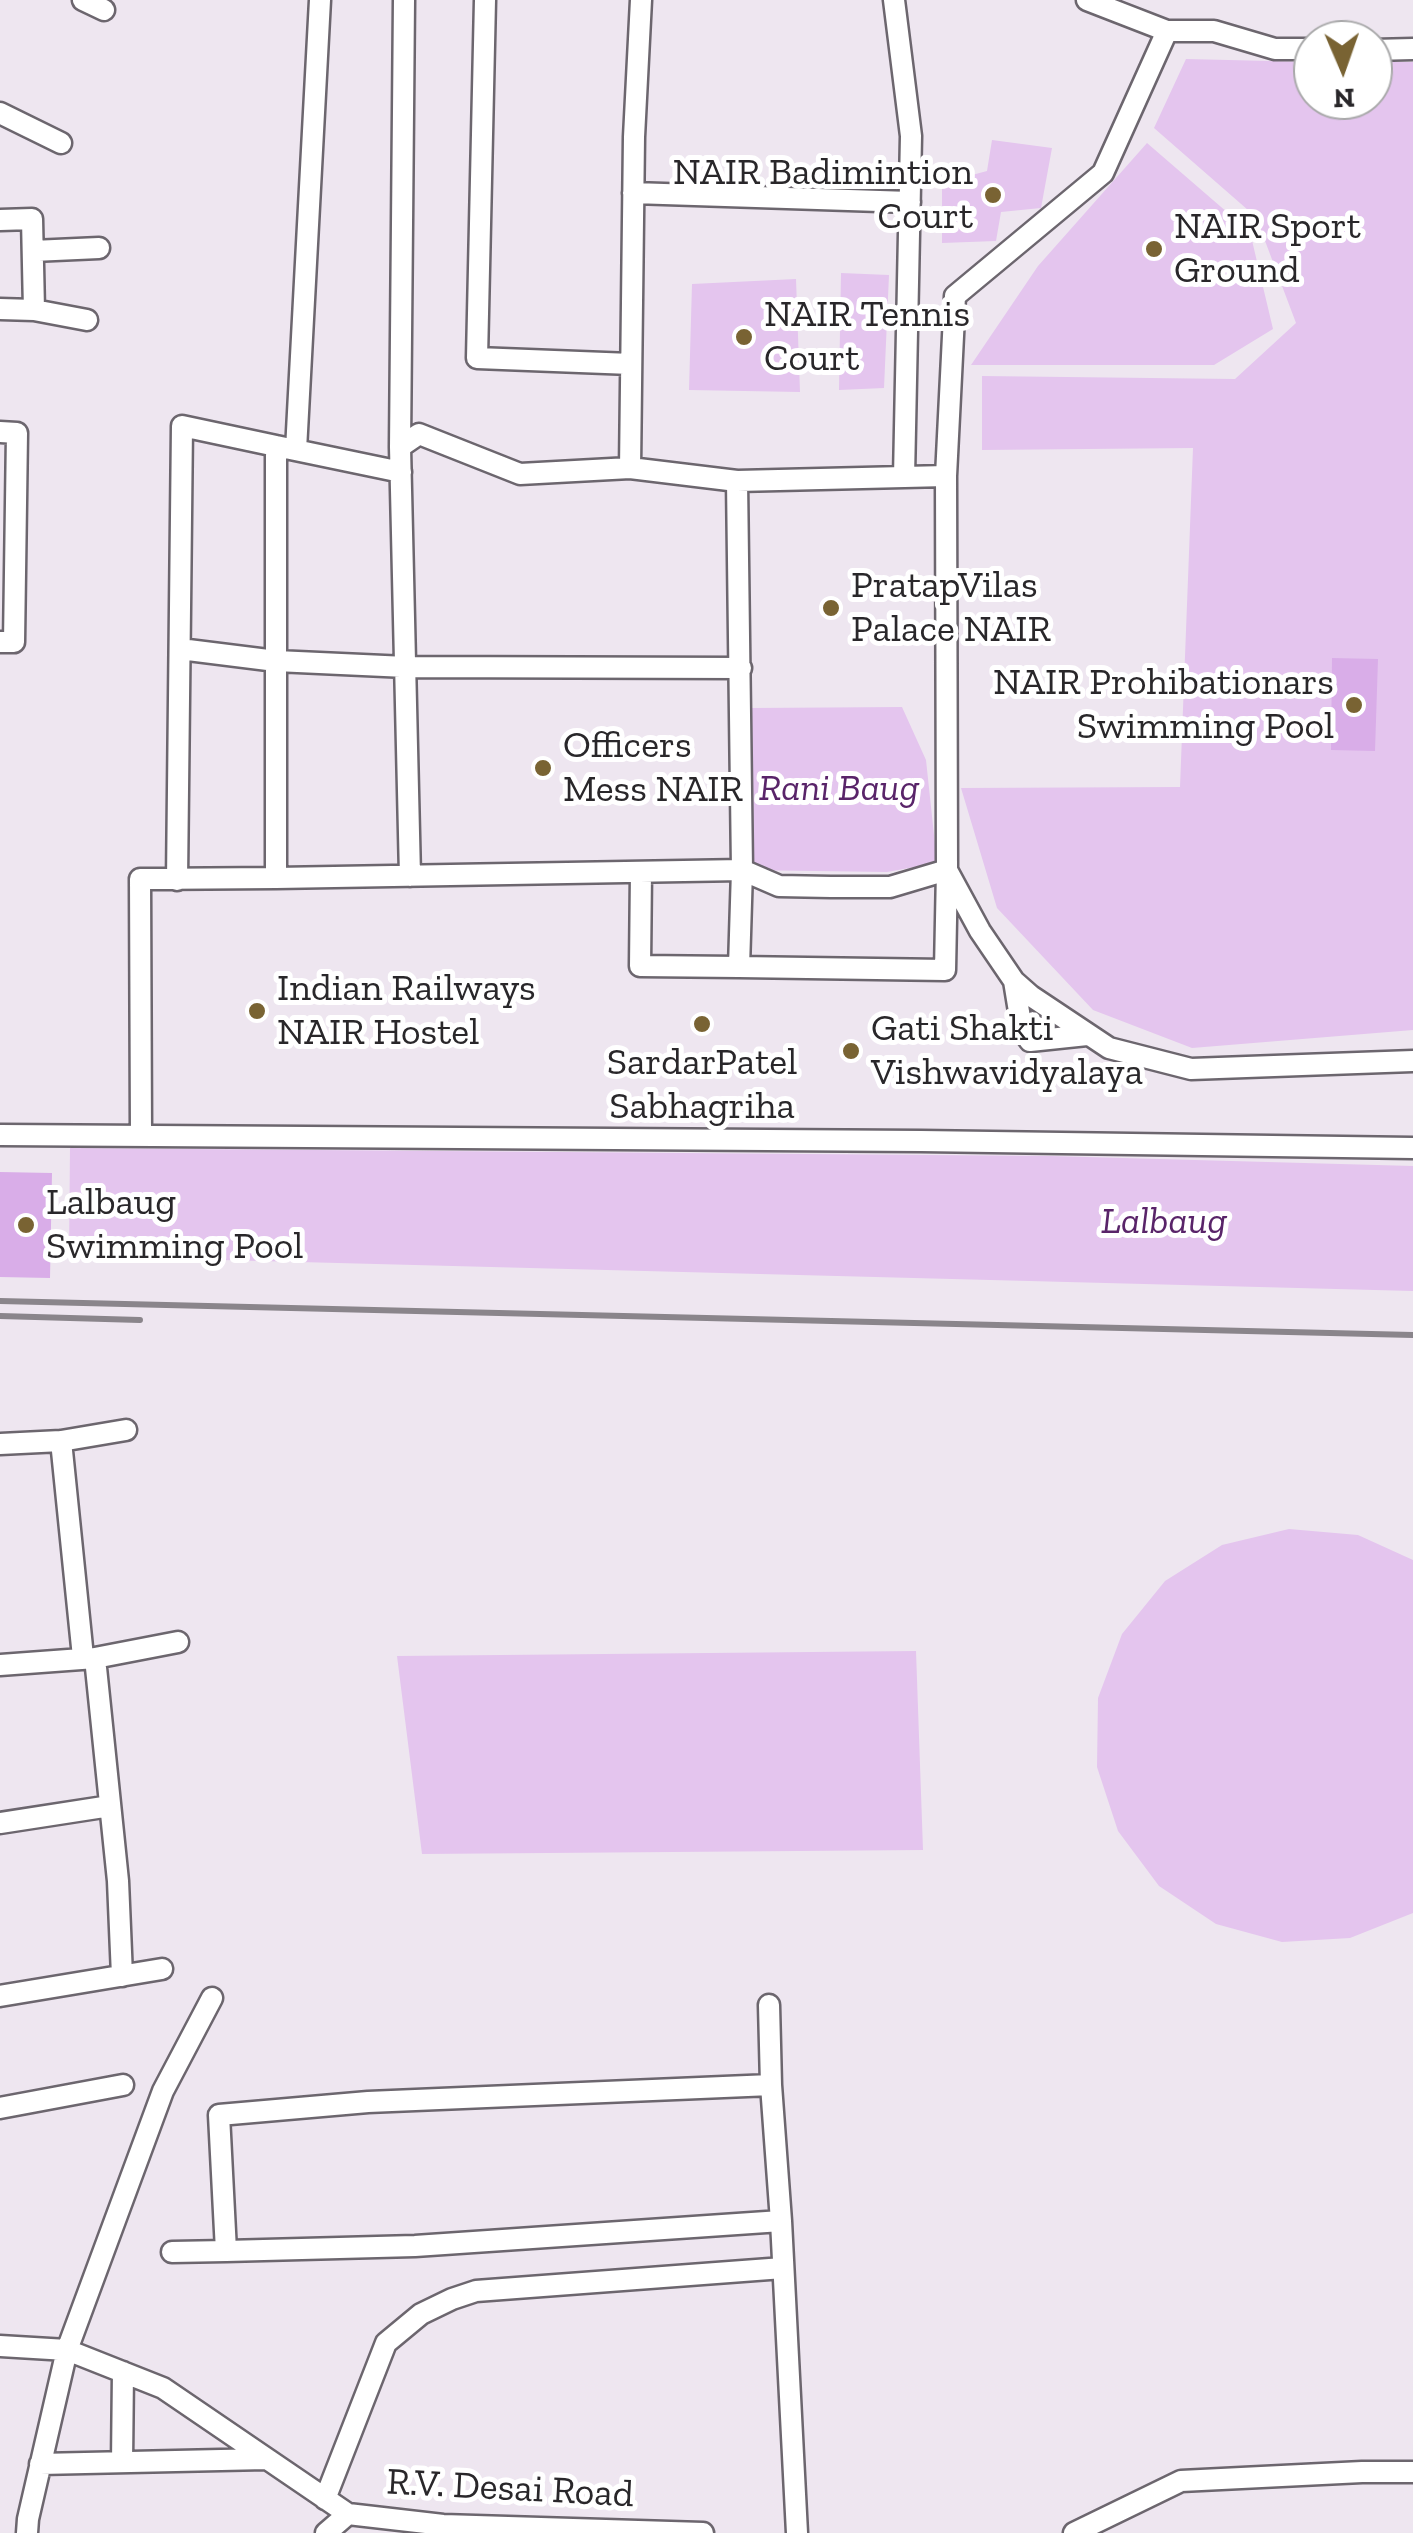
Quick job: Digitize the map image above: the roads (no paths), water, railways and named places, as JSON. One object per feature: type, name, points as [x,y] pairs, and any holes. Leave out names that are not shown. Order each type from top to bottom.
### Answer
[{"type":"street","points":[[83,0],[104,10]]},
{"type":"street","points":[[276,878],[276,661],[286,448],[320,0]]},
{"type":"street","points":[[404,0],[400,447],[410,876]]},
{"type":"street","points":[[484,0],[477,358],[631,364]]},
{"type":"street","points":[[630,468],[634,137],[641,0]]},
{"type":"street","points":[[894,0],[911,136],[904,477]]},
{"type":"street","points":[[1087,0],[1167,31],[1214,31],[1276,48],[1293,48]]},
{"type":"street","points":[[641,872],[640,966],[945,970],[946,476],[955,296],[1103,172],[1167,31]]},
{"type":"street","points":[[0,113],[61,142]]},
{"type":"street","points":[[633,192],[910,202]]},
{"type":"street","points":[[0,220],[32,219],[34,310]]},
{"type":"street","points":[[32,251],[99,248]]},
{"type":"street","points":[[0,309],[34,310],[87,320]]},
{"type":"street","points":[[177,880],[182,426],[401,472]]},
{"type":"street","points":[[0,432],[17,433],[14,642],[0,642]]},
{"type":"street","points":[[400,447],[419,434],[520,474],[630,468],[737,481],[946,476]]},
{"type":"street","points":[[737,481],[742,870],[738,966]]},
{"type":"street","points":[[180,649],[276,661],[406,667],[741,668]]},
{"type":"street","points":[[140,1136],[140,879],[742,870],[780,886],[890,887],[947,870]]},
{"type":"street","points":[[947,870],[980,931],[1014,981],[1108,1048],[1191,1069],[1413,1061]]},
{"type":"street","points":[[1014,981],[1022,1030],[1030,1042],[1087,1035]]},
{"type":"street","points":[[0,1135],[921,1140],[1413,1148]]},
{"type":"street","points":[[921,1140],[953,1148],[1413,1159]]},
{"type":"street","points":[[0,1444],[126,1430]]},
{"type":"street","points":[[61,1440],[110,1806],[122,1976]]},
{"type":"street","points":[[0,1665],[89,1658],[178,1642]]},
{"type":"street","points":[[0,1823],[110,1806]]},
{"type":"street","points":[[0,1996],[162,1969]]},
{"type":"street","points":[[27,2533],[67,2350],[162,2091],[212,1998]]},
{"type":"street","points":[[769,2005],[770,2086],[798,2533]]},
{"type":"street","points":[[0,2108],[123,2085]]},
{"type":"street","points":[[226,2251],[219,2114],[368,2102],[770,2086]]},
{"type":"street","points":[[172,2252],[415,2246],[781,2222]]},
{"type":"street","points":[[326,2499],[386,2343],[422,2314],[452,2298],[476,2290],[783,2268]]},
{"type":"street","name":"R.V. Desai Road","points":[[0,2346],[67,2350],[162,2388],[348,2514],[443,2525],[703,2533]]},
{"type":"street","points":[[122,2462],[123,2372]]},
{"type":"street","points":[[40,2464],[266,2458]]},
{"type":"street","points":[[1074,2533],[1181,2481],[1413,2472]]},
{"type":"street","points":[[326,2533],[348,2514]]},
{"type":"railway","points":[[0,1301],[1413,1335]]},
{"type":"railway","points":[[0,1316],[140,1320]]},
{"type":"place","name":"NAIR Badimintion Court","points":[[993,195]]},
{"type":"place","name":"NAIR Sport Ground","points":[[1154,249]]},
{"type":"place","name":"NAIR Tennis Court","points":[[744,337]]},
{"type":"place","name":"PratapVilas Palace NAIR","points":[[831,608]]},
{"type":"place","name":"NAIR Prohibationars Swimming Pool","points":[[1354,705]]},
{"type":"place","name":"Officers Mess NAIR","points":[[543,768]]},
{"type":"place","name":"Indian Railways NAIR Hostel","points":[[257,1011]]},
{"type":"place","name":"SardarPatel Sabhagriha","points":[[702,1024]]},
{"type":"place","name":"Gati Shakti Vishwavidyalaya","points":[[851,1051]]},
{"type":"place","name":"Lalbaug Swimming Pool","points":[[26,1225]]},
{"type":"park label","name":"Rani Baug","points":[[839,789]]},
{"type":"park label","name":"Lalbaug","points":[[1164,1222]]}]
